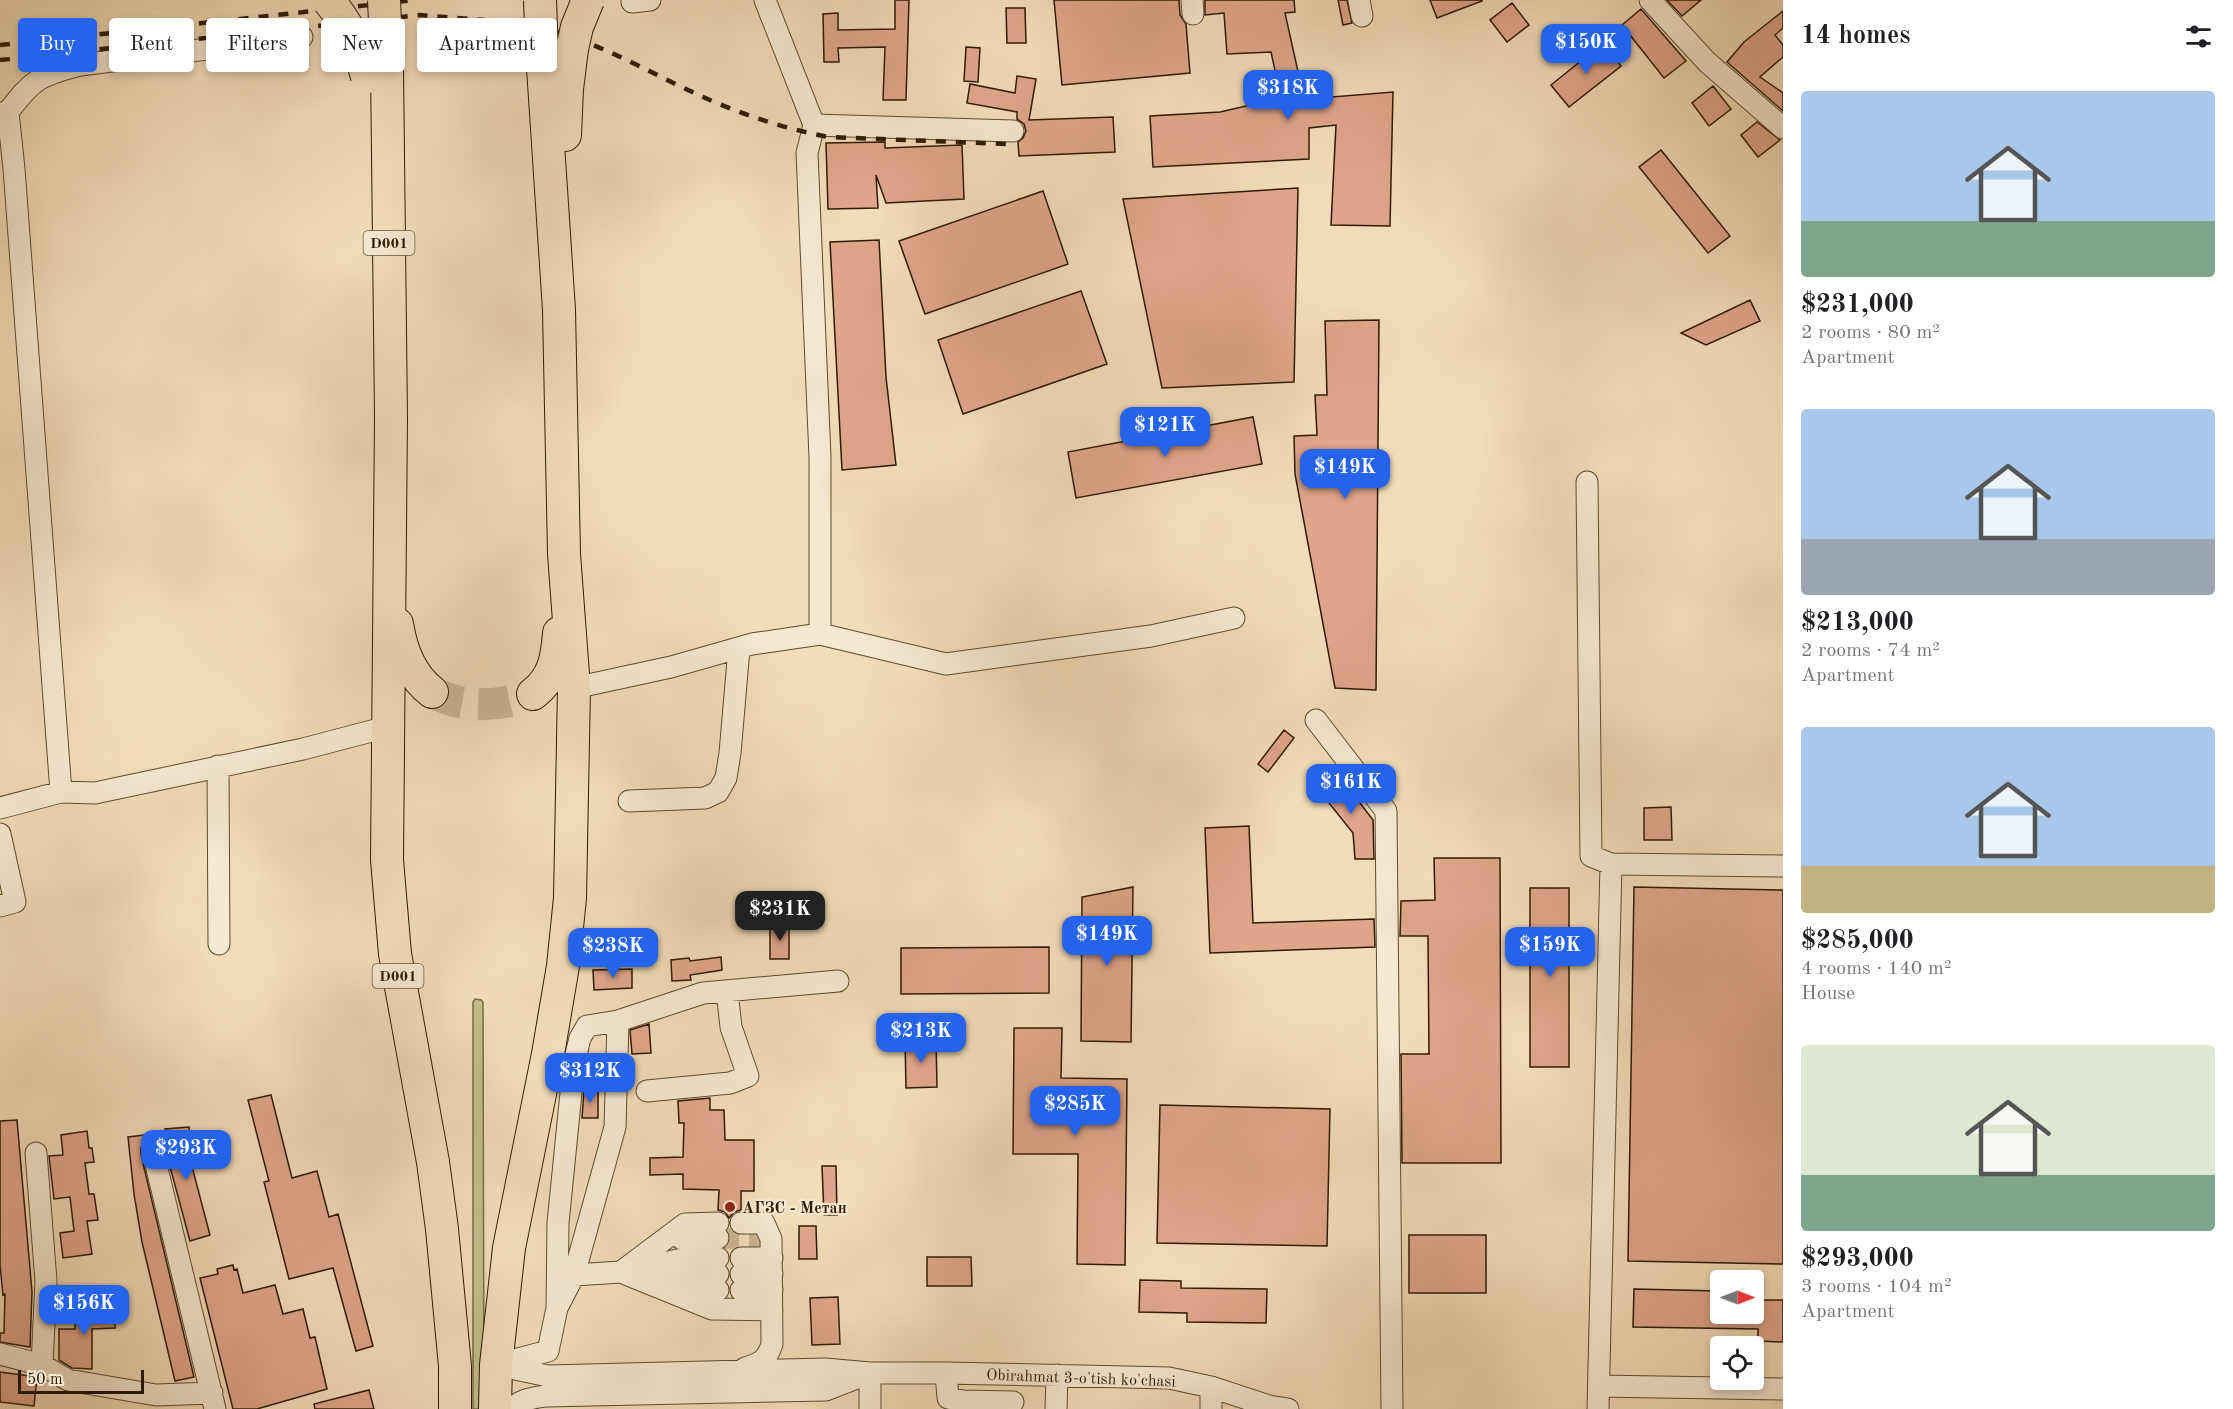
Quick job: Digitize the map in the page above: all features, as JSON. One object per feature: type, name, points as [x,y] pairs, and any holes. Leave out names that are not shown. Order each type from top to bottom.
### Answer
[{"type":"highway","points":[[327,0],[341,18]]},
{"type":"highway","points":[[382,18],[384,0]]},
{"type":"highway","points":[[495,1409],[496,1365],[509,1248],[548,1054],[563,966],[570,898],[574,688],[564,554],[559,310],[540,0]]},
{"type":"highway","points":[[559,310],[565,119],[572,49],[577,27],[588,0]]},
{"type":"highway","name":"D001","points":[[377,72],[391,418],[387,727],[389,907],[410,1045],[434,1162],[455,1366],[455,1409]]},
{"type":"highway","points":[[533,694],[551,676],[556,658],[564,554]]},
{"type":"highway","points":[[389,582],[399,637],[405,653],[420,681],[432,692]]},
{"type":"street","points":[[765,0],[814,125],[807,153],[820,457],[820,634]]},
{"type":"street","points":[[1650,0],[1707,62],[1783,128]]},
{"type":"street","points":[[61,792],[7,170],[4,112],[26,88],[48,72],[80,65],[206,49]]},
{"type":"street","points":[[814,125],[1013,131]]},
{"type":"street","points":[[1587,482],[1591,856],[1611,864],[1783,866]]},
{"type":"street","points":[[574,688],[671,667],[752,644],[820,634],[946,664],[1151,636],[1234,618]]},
{"type":"street","points":[[628,801],[705,798],[718,792],[726,778],[730,753],[739,649]]},
{"type":"street","points":[[1316,720],[1386,811],[1392,1409]]},
{"type":"street","points":[[0,808],[61,792],[94,793],[303,748],[387,727]]},
{"type":"street","points":[[218,766],[219,944]]},
{"type":"street","points":[[0,834],[15,902],[0,906]]},
{"type":"street","points":[[1598,1409],[1611,864]]},
{"type":"street","points":[[496,1365],[548,1351],[557,1308],[558,1223],[574,1070],[580,1038],[586,1026],[618,1021],[703,993],[838,981]]},
{"type":"street","points":[[647,1091],[730,1083],[748,1076],[731,1027],[727,991]]},
{"type":"street","points":[[557,1308],[574,1275],[615,1127],[618,1021]]},
{"type":"street","points":[[574,1070],[615,1070]]},
{"type":"street","points":[[0,1354],[42,1365],[68,1380],[156,1395],[214,1401],[153,1152]]},
{"type":"street","points":[[36,1153],[46,1281],[42,1365]]},
{"type":"street","points":[[740,1370],[768,1358],[772,1344],[771,1239],[764,1223],[741,1223]]},
{"type":"street","points":[[621,1272],[685,1224],[718,1257]]},
{"type":"street","points":[[574,1275],[621,1272],[687,1258],[718,1257]]},
{"type":"street","points":[[621,1272],[687,1290],[718,1257]]},
{"type":"street","points":[[621,1272],[712,1309],[772,1283]]},
{"type":"street","points":[[772,1283],[741,1274],[772,1283]]},
{"type":"street","name":"Obirahmat 3-o'tish ko'chasi","points":[[496,1365],[548,1376],[825,1369],[870,1373],[946,1372],[1168,1378],[1211,1387],[1275,1408]]},
{"type":"street","points":[[946,1372],[948,1398],[963,1401],[1013,1402]]},
{"type":"street","points":[[870,1373],[870,1409]]},
{"type":"street","name":"Obirahmat 3-o'tish ko'chasi","points":[[511,1409],[516,1404],[530,1398],[546,1396],[826,1390],[870,1373]]},
{"type":"street","points":[[1056,1409],[1057,1375]]},
{"type":"street","points":[[1599,1386],[1783,1389]]},
{"type":"street","points":[[1211,1387],[1211,1409]]},
{"type":"shaded area","points":[[475,999],[483,1002],[484,1409],[473,1409],[473,1002]]},
{"type":"building","points":[[895,0],[909,0],[906,100],[883,100],[885,47],[838,48],[839,62],[824,62],[823,14],[838,13],[838,30],[895,29]]},
{"type":"building","points":[[1054,0],[1179,0],[1180,15],[1186,24],[1190,73],[1062,85]]},
{"type":"building","points":[[1205,0],[1294,0],[1295,12],[1285,13],[1303,94],[1332,87],[1332,97],[1393,92],[1390,226],[1331,225],[1336,125],[1309,128],[1309,159],[1153,167],[1150,116],[1220,112],[1281,98],[1271,52],[1227,54],[1224,13],[1205,15]]},
{"type":"building","points":[[1338,0],[1347,0],[1352,23],[1343,25]]},
{"type":"building","points":[[1430,0],[1482,0],[1482,1],[1437,18]]},
{"type":"building","points":[[1667,0],[1701,0],[1682,16]]},
{"type":"building","points":[[1512,3],[1529,25],[1507,42],[1490,20]]},
{"type":"building","points":[[1006,8],[1025,8],[1026,43],[1007,43]]},
{"type":"building","points":[[1641,9],[1686,61],[1664,78],[1622,25]]},
{"type":"building","points":[[1783,11],[1783,28],[1775,35],[1783,45],[1783,57],[1760,77],[1783,93],[1783,111],[1727,62],[1744,42]]},
{"type":"building","points":[[1603,43],[1621,66],[1569,107],[1551,85]]},
{"type":"building","points":[[966,47],[980,48],[978,82],[964,81]]},
{"type":"building","points":[[1017,76],[1036,79],[1029,120],[1113,117],[1115,152],[1019,156],[1018,142],[1026,131],[1024,124],[1017,119],[1017,112],[967,103],[970,84],[1015,93]]},
{"type":"building","points":[[1713,86],[1731,109],[1709,126],[1692,103]]},
{"type":"building","points":[[1757,122],[1780,140],[1758,157],[1741,135]]},
{"type":"building","points":[[885,142],[885,148],[962,145],[964,199],[886,203],[876,175],[878,208],[828,209],[826,143]]},
{"type":"building","points":[[1661,150],[1730,236],[1708,253],[1639,167]]},
{"type":"building","points":[[1298,188],[1294,382],[1162,388],[1123,199]]},
{"type":"building","points":[[1043,191],[1068,264],[925,314],[899,241]]},
{"type":"building","points":[[879,240],[886,377],[896,465],[842,470],[830,242]]},
{"type":"building","points":[[1081,291],[1107,364],[963,414],[938,340]]},
{"type":"building","points":[[1750,300],[1760,321],[1706,345],[1681,333]]},
{"type":"building","points":[[1379,320],[1376,690],[1335,688],[1295,474],[1294,436],[1317,435],[1315,395],[1327,395],[1325,321]]},
{"type":"building","points":[[1253,417],[1262,464],[1076,498],[1068,452]]},
{"type":"building","points":[[1284,730],[1294,738],[1268,772],[1258,764]]},
{"type":"building","points":[[1337,773],[1373,820],[1374,859],[1355,859],[1353,833],[1317,788]]},
{"type":"building","points":[[1671,807],[1672,840],[1644,840],[1644,808]]},
{"type":"building","points":[[1249,826],[1253,923],[1374,919],[1375,947],[1210,953],[1205,828]]},
{"type":"building","points":[[1434,858],[1500,858],[1501,1163],[1402,1163],[1401,1054],[1429,1054],[1428,936],[1400,936],[1401,901],[1435,900]]},
{"type":"building","points":[[1133,887],[1131,1042],[1081,1041],[1082,897]]},
{"type":"building","points":[[1634,887],[1783,890],[1783,1264],[1628,1261]]},
{"type":"building","points":[[1530,888],[1569,888],[1569,1067],[1530,1067]]},
{"type":"building","points":[[770,926],[789,926],[789,959],[770,959]]},
{"type":"building","points":[[1049,947],[1049,993],[901,994],[901,948]]},
{"type":"building","points":[[721,957],[722,970],[690,975],[691,980],[672,981],[671,960],[689,958],[690,961]]},
{"type":"building","points":[[632,969],[632,988],[594,990],[593,970]]},
{"type":"building","points":[[649,1024],[651,1053],[632,1054],[630,1030]]},
{"type":"building","points":[[1014,1028],[1062,1028],[1061,1078],[1127,1079],[1125,1265],[1077,1264],[1078,1154],[1013,1154]]},
{"type":"building","points":[[936,1039],[937,1087],[906,1088],[905,1040]]},
{"type":"building","points":[[584,1090],[598,1090],[598,1118],[582,1118]]},
{"type":"building","points":[[271,1095],[292,1178],[317,1171],[329,1217],[338,1214],[373,1346],[356,1351],[333,1268],[289,1279],[264,1182],[269,1181],[248,1100]]},
{"type":"building","name":"АГЗС - Метан","points":[[710,1098],[710,1110],[724,1110],[725,1140],[754,1140],[754,1191],[741,1191],[741,1210],[734,1212],[729,1218],[725,1212],[718,1210],[719,1190],[683,1189],[683,1174],[650,1175],[650,1158],[683,1157],[684,1123],[679,1123],[678,1101]]},
{"type":"building","points":[[1160,1105],[1330,1109],[1327,1246],[1157,1243]]},
{"type":"building","points":[[17,1120],[32,1292],[30,1347],[0,1342],[0,1333],[4,1333],[5,1294],[3,1295],[0,1265],[0,1121]]},
{"type":"building","points":[[189,1127],[192,1158],[190,1159],[210,1235],[190,1241],[161,1133],[166,1132],[165,1129]]},
{"type":"building","points":[[87,1131],[94,1162],[85,1163],[89,1194],[94,1194],[98,1220],[87,1221],[92,1254],[63,1258],[60,1233],[74,1231],[70,1197],[54,1199],[49,1156],[63,1155],[61,1135]]},
{"type":"building","points":[[144,1135],[145,1142],[141,1148],[141,1155],[194,1377],[175,1381],[142,1242],[134,1194],[128,1137]]},
{"type":"building","points":[[822,1166],[836,1166],[837,1215],[824,1215]]},
{"type":"building","points":[[799,1226],[816,1226],[817,1259],[799,1259]]},
{"type":"building","points":[[1409,1235],[1486,1235],[1486,1293],[1409,1293]]},
{"type":"building","points":[[927,1257],[971,1257],[972,1286],[927,1286]]},
{"type":"building","points":[[233,1265],[234,1270],[237,1269],[243,1293],[275,1285],[283,1314],[303,1309],[310,1338],[315,1337],[327,1389],[257,1409],[233,1409],[200,1278],[218,1274],[217,1269]]},
{"type":"building","points":[[1140,1280],[1181,1281],[1181,1288],[1267,1289],[1266,1323],[1187,1322],[1187,1313],[1139,1312]]},
{"type":"building","points":[[1634,1289],[1710,1291],[1710,1324],[1764,1324],[1764,1300],[1783,1300],[1783,1342],[1764,1341],[1764,1336],[1758,1336],[1758,1329],[1633,1327]]},
{"type":"building","points":[[838,1297],[840,1344],[812,1345],[810,1298]]},
{"type":"building","points":[[84,1306],[115,1306],[115,1328],[92,1329],[92,1369],[72,1368],[59,1360],[59,1329],[75,1329],[75,1317],[84,1317]]},
{"type":"building","points":[[0,1372],[37,1377],[34,1406],[0,1402]]},
{"type":"building","points":[[369,1390],[374,1409],[315,1409],[314,1404]]},
{"type":"tunnel","points":[[432,692],[469,704],[495,704],[533,694]]},
{"type":"tunnel","points":[[718,1238],[771,1239]]},
{"type":"railway","points":[[0,45],[415,0]]},
{"type":"railway","points":[[0,60],[420,15],[471,19],[523,25],[575,38],[612,53],[718,104],[765,121],[813,134],[829,137],[1007,144]]},
{"type":"place","name":"АГЗС - Метан","points":[[730,1207]]}]
